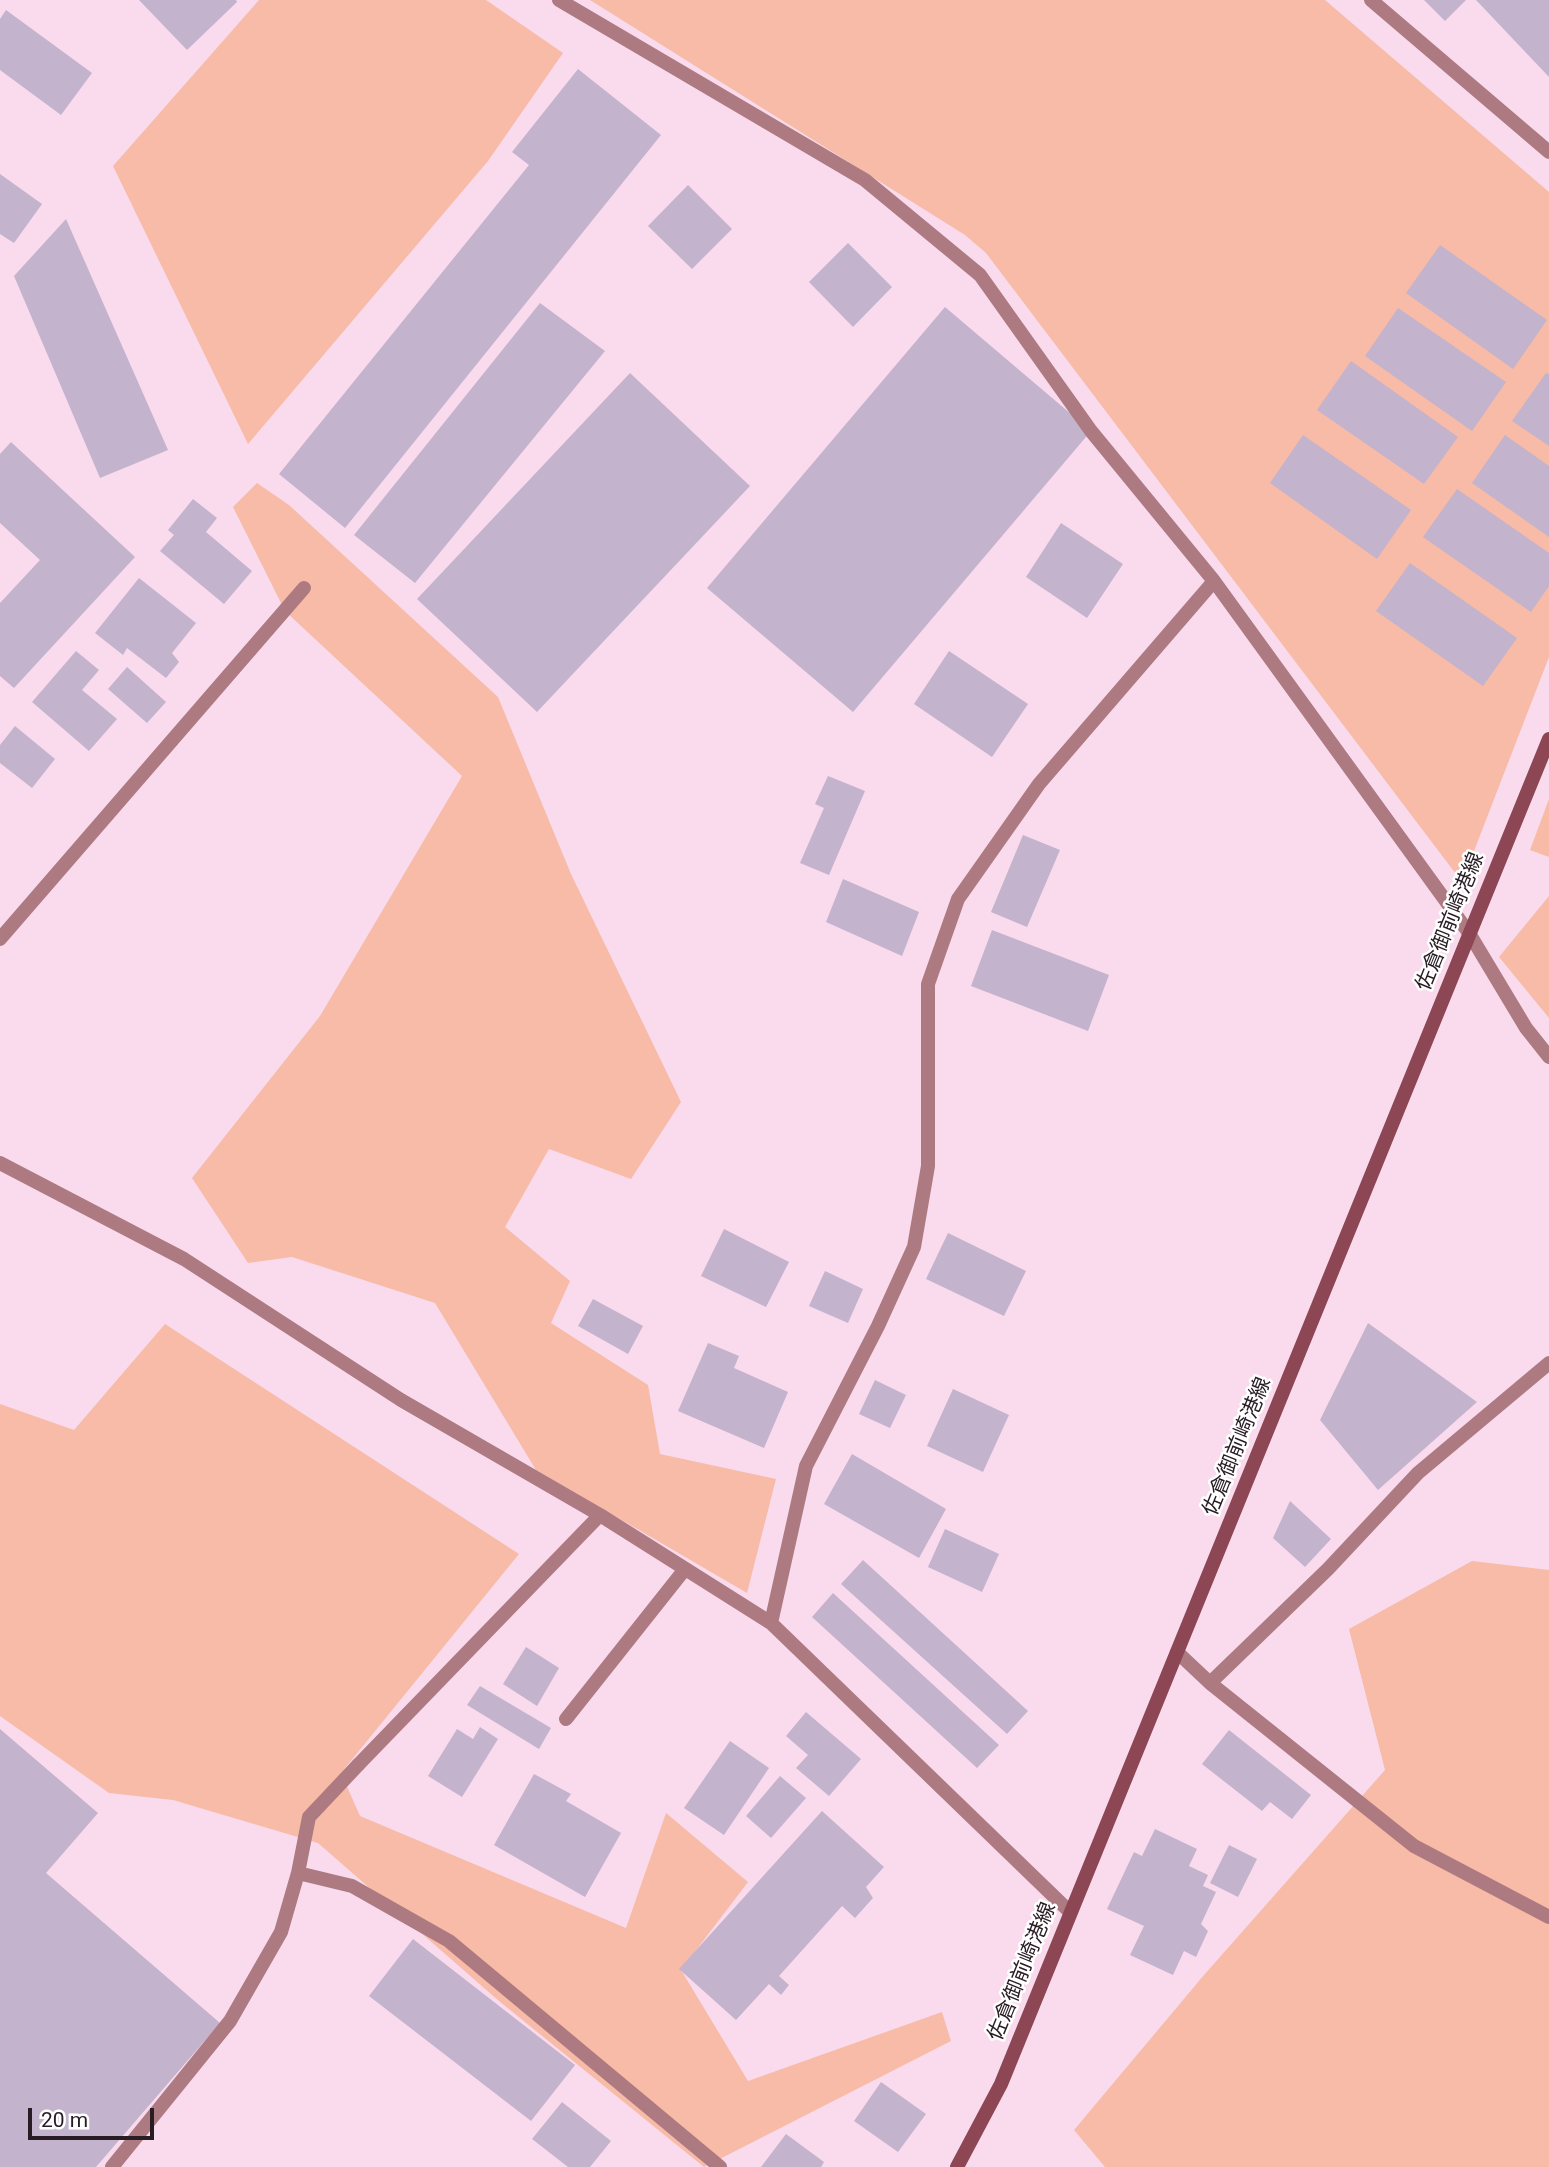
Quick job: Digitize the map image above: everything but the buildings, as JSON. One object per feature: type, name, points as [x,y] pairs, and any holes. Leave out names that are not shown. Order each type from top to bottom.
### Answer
[{"type":"main road","name":"佐倉御前崎港線","points":[[957,2167],[1001,2084],[1549,739]]},
{"type":"street","points":[[559,0],[865,180],[980,275],[1091,431],[1214,581],[1469,933],[1526,1028],[1549,1056]]},
{"type":"street","points":[[1371,0],[1549,152]]},
{"type":"street","points":[[771,1623],[806,1466],[878,1326],[914,1247],[928,1166],[928,984],[958,899],[1039,784],[1214,581]]},
{"type":"street","points":[[0,939],[304,588]]},
{"type":"street","points":[[0,1163],[184,1259],[401,1400],[600,1516],[771,1623],[1070,1912]]},
{"type":"street","points":[[1210,1683],[1328,1569],[1418,1473],[1549,1363]]},
{"type":"street","points":[[112,2167],[230,2021],[281,1931],[298,1873],[309,1817],[600,1516]]},
{"type":"street","points":[[565,1720],[685,1569]]},
{"type":"street","points":[[1177,1652],[1210,1683],[1413,1846],[1549,1917]]},
{"type":"street","points":[[298,1873],[352,1886],[449,1941],[720,2167]]},
{"type":"shaded area","points":[[259,0],[486,0],[563,53],[488,161],[248,444],[113,166]]},
{"type":"shaded area","points":[[590,0],[1325,0],[1549,192],[1549,657],[1462,882],[986,253],[965,235]]},
{"type":"shaded area","points":[[257,483],[289,505],[498,697],[571,874],[681,1102],[631,1179],[549,1149],[505,1227],[570,1281],[551,1323],[648,1385],[660,1454],[776,1479],[747,1593],[536,1470],[435,1303],[292,1257],[248,1263],[192,1178],[320,1016],[462,776],[285,611],[233,507]]},
{"type":"shaded area","points":[[1549,799],[1549,857],[1530,850]]},
{"type":"shaded area","points":[[1549,896],[1549,1018],[1499,957]]},
{"type":"shaded area","points":[[165,1324],[519,1554],[341,1773],[360,1816],[626,1928],[666,1813],[748,1882],[681,1970],[748,2081],[942,2012],[951,2041],[704,2167],[499,2001],[318,1843],[173,1800],[109,1793],[0,1716],[0,1404],[74,1430]]},
{"type":"shaded area","points":[[1472,1561],[1549,1570],[1549,2167],[1105,2167],[1074,2130],[1204,1975],[1385,1770],[1349,1629]]}]
